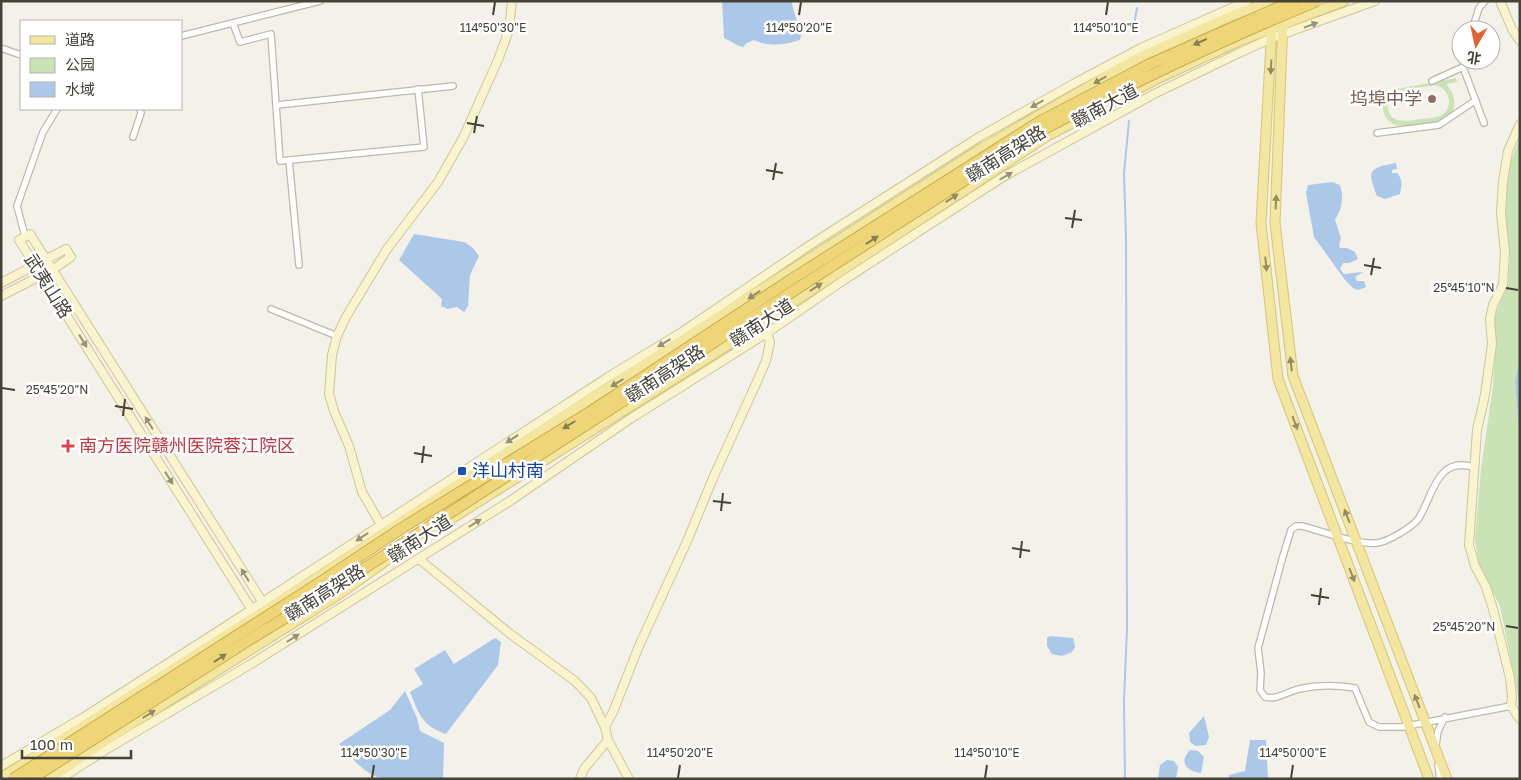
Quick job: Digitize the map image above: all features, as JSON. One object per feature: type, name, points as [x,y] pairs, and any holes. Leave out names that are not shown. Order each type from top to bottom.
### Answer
[{"type":"highway","name":"赣南高架路","points":[[13,779],[224,645],[402,528],[590,412],[792,279],[1038,122],[1150,64],[1293,1]]},
{"type":"highway","name":"赣南高架路","points":[[31,779],[326,593],[1044,129],[1123,88],[1252,28],[1321,4]]},
{"type":"main road","name":"赣南大道","points":[[1,778],[100,715],[264,605],[324,573],[382,529],[635,372],[982,148],[1138,58],[1229,16],[1270,1]]},
{"type":"main road","points":[[1270,1],[1272,38],[1261,223],[1278,379],[1429,779]]},
{"type":"main road","points":[[1283,1],[1275,223],[1293,376],[1448,779]]},
{"type":"main road","name":"赣南大道","points":[[56,777],[114,735],[270,638],[397,554],[717,352],[1049,135],[1157,79],[1239,41],[1283,24],[1321,4],[1344,1]]},
{"type":"main road","points":[[1229,16],[1239,41]]},
{"type":"main road","points":[[700,329],[717,352]]},
{"type":"main road","points":[[635,372],[650,394]]},
{"type":"main road","points":[[382,529],[397,554]]},
{"type":"main road","points":[[324,573],[338,594]]},
{"type":"main road","points":[[100,715],[114,735]]},
{"type":"main road","points":[[43,752],[56,777]]},
{"type":"street","points":[[182,36],[320,1]]},
{"type":"street","points":[[382,529],[362,492],[349,446],[334,411],[330,394],[332,363],[338,336],[346,317],[387,249],[438,182],[463,138],[501,53],[509,30],[512,1]]},
{"type":"street","points":[[264,605],[382,529],[608,377],[682,332],[810,246],[980,137],[1141,48],[1247,1]]},
{"type":"street","points":[[56,777],[251,664],[419,559],[510,501],[630,419],[767,333],[844,280],[1003,177],[1154,94],[1239,52],[1272,38],[1375,1]]},
{"type":"street","points":[[1475,20],[1479,8],[1485,1]]},
{"type":"street","points":[[1500,1],[1512,29],[1520,41]]},
{"type":"street","points":[[233,23],[240,42],[271,34],[280,162],[424,147],[418,89]]},
{"type":"street","points":[[1,48],[20,55]]},
{"type":"street","points":[[1432,81],[1456,70]]},
{"type":"street","points":[[1464,70],[1484,123]]},
{"type":"street","points":[[277,105],[452,86]]},
{"type":"street","points":[[1377,133],[1439,125],[1476,100]]},
{"type":"street","points":[[25,236],[17,206],[43,132],[56,110]]},
{"type":"street","points":[[133,137],[140,110]]},
{"type":"street","points":[[1520,124],[1508,151],[1503,181],[1501,213],[1505,252],[1503,285],[1493,305],[1490,319],[1492,344],[1485,395],[1477,430],[1469,545],[1475,566],[1486,587],[1494,609],[1510,678],[1511,706],[1520,719]]},
{"type":"street","points":[[289,160],[299,265]]},
{"type":"street","name":"武夷山路","points":[[270,638],[19,240],[25,236],[30,234],[281,631]]},
{"type":"street","points":[[1,283],[66,249],[70,257],[52,270],[1,296]]},
{"type":"street","points":[[271,309],[338,336]]},
{"type":"street","points":[[605,727],[613,712],[646,630],[688,540],[713,478],[756,386],[766,361],[770,342],[767,333]]},
{"type":"street","points":[[1474,468],[1465,465],[1454,466],[1441,473],[1412,526],[1387,540],[1378,543],[1356,540],[1302,526],[1296,526],[1291,530],[1258,648],[1261,673],[1260,690],[1265,697],[1274,699],[1300,689],[1323,686],[1354,688],[1369,722],[1379,727],[1409,725],[1511,706]]},
{"type":"street","points":[[419,559],[509,633],[575,681],[591,698],[605,727],[608,740],[629,779]]},
{"type":"street","points":[[1,766],[254,612]]},
{"type":"street","points":[[1440,779],[1436,742],[1438,731],[1446,717]]},
{"type":"street","points":[[580,779],[584,769],[608,740]]},
{"type":"green space","points":[[1456,78],[1457,82],[1446,84],[1453,94],[1453,110],[1446,119],[1433,124],[1395,125],[1387,119],[1383,110],[1386,94],[1377,95],[1376,93]],"holes":[[[1435,85],[1447,93],[1449,98],[1448,107],[1442,115],[1410,121],[1399,120],[1390,115],[1388,102],[1394,92]]]},
{"type":"green space","points":[[1520,138],[1520,358],[1515,381],[1520,445],[1520,706],[1500,606],[1479,567],[1475,539],[1481,469],[1493,386],[1496,338],[1494,322],[1499,305],[1508,286],[1510,259],[1505,201],[1510,163]]},
{"type":"water","points":[[722,1],[791,1],[801,35],[800,40],[789,43],[765,44],[754,40],[745,44],[744,47],[739,46],[724,38]]},
{"type":"water","points":[[1396,163],[1397,169],[1392,170],[1392,173],[1397,173],[1401,179],[1400,194],[1385,199],[1377,196],[1371,175],[1373,171],[1381,166]]},
{"type":"water","points":[[1332,182],[1340,185],[1342,194],[1341,208],[1335,220],[1341,238],[1339,246],[1340,248],[1347,248],[1355,252],[1358,259],[1349,263],[1343,263],[1340,269],[1344,274],[1363,272],[1355,277],[1357,281],[1364,281],[1366,287],[1358,290],[1345,280],[1314,237],[1306,193],[1308,185]]},
{"type":"water","points":[[414,234],[464,242],[472,247],[479,256],[470,275],[468,306],[464,312],[457,307],[448,309],[441,306],[442,299],[399,260]]},
{"type":"water","points":[[1520,358],[1520,445],[1515,381]]},
{"type":"water","points":[[1050,636],[1073,638],[1075,647],[1072,652],[1062,656],[1052,654],[1047,646],[1047,638]]},
{"type":"water","points":[[495,638],[501,642],[498,665],[446,734],[426,723],[419,713],[410,692],[423,684],[414,669],[445,650],[454,664]]},
{"type":"water","points":[[405,691],[417,718],[420,731],[444,743],[443,779],[377,777],[361,767],[339,744],[390,710]]},
{"type":"water","points":[[1204,716],[1209,737],[1206,745],[1196,746],[1190,742],[1189,733]]},
{"type":"water","points":[[1250,740],[1266,740],[1268,779],[1229,779],[1229,775],[1245,771]]},
{"type":"water","points":[[1190,750],[1198,751],[1204,757],[1201,773],[1186,766],[1186,755]]},
{"type":"water","points":[[1167,760],[1174,761],[1178,767],[1176,779],[1158,779],[1160,765]]},
{"type":"waterway","points":[[1134,25],[1137,8]]},
{"type":"waterway","points":[[1125,779],[1124,700],[1127,629],[1126,237],[1124,173],[1129,121]]},
{"type":"place","name":"坞埠中学","points":[[1432,99]]},
{"type":"place","name":"南方医院赣州医院蓉江院区","points":[[68,446]]},
{"type":"place","name":"洋山村南","points":[[462,471]]}]
